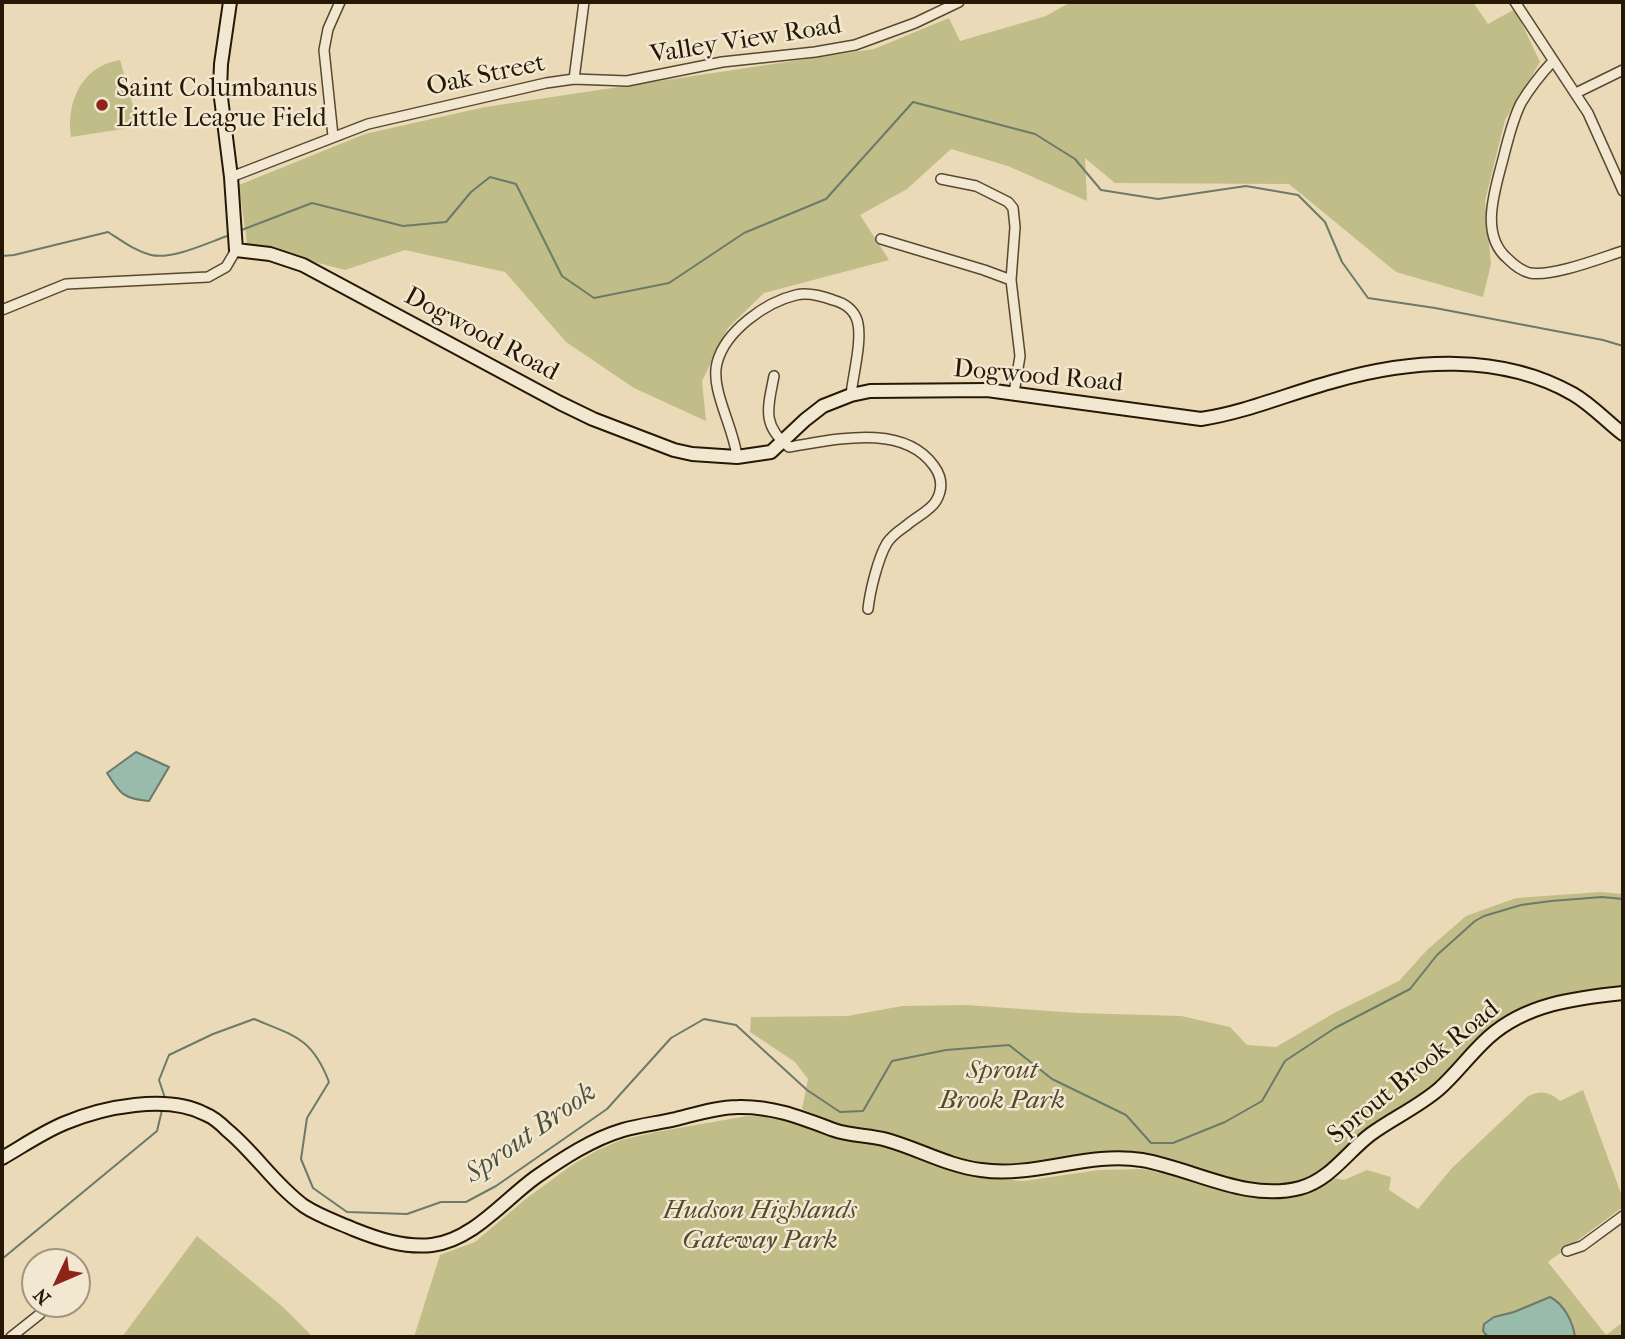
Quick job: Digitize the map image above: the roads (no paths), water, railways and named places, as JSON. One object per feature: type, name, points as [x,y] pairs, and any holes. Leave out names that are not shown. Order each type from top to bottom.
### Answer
[{"type":"street","points":[[2,310],[66,284],[208,276],[226,267],[236,245],[220,90],[230,2]]},
{"type":"street","points":[[231,177],[333,136],[324,50],[328,29],[340,2]]},
{"type":"street","name":"Oak Street","points":[[333,136],[402,115],[574,79],[583,2]]},
{"type":"street","name":"Valley View Road","points":[[574,79],[627,81],[722,62],[835,49],[884,36],[958,2]]},
{"type":"street","points":[[1515,2],[1588,113],[1623,191]]},
{"type":"street","points":[[1553,61],[1536,79],[1520,104],[1511,126],[1493,198],[1492,230],[1496,245],[1502,255],[1513,264],[1534,274],[1623,251]]},
{"type":"street","points":[[1576,93],[1623,70]]},
{"type":"street","points":[[941,179],[976,186],[1008,202],[1013,208],[1015,227],[1011,280],[1020,356],[1014,393]]},
{"type":"street","points":[[881,239],[1011,280]]},
{"type":"street","name":"Dogwood Road","points":[[236,245],[303,265],[593,419],[674,450],[692,454],[737,457],[767,453],[814,412],[851,395],[870,391],[987,390],[1201,419],[1227,415],[1336,380],[1401,368],[1468,363],[1516,371],[1558,386],[1575,395],[1623,434]]},
{"type":"street","points":[[737,457],[735,439],[718,388],[717,363],[732,334],[757,314],[786,299],[805,294],[820,296],[848,306],[857,320],[859,333],[851,395]]},
{"type":"street","points":[[774,376],[767,412],[772,427],[789,447],[846,439],[879,438],[902,442],[925,456],[941,478],[941,488],[936,501],[893,536],[885,547],[870,590],[868,609]]},
{"type":"street","name":"Sprout Brook Road","points":[[2,1158],[43,1133],[89,1114],[139,1105],[164,1104],[207,1114],[230,1132],[306,1207],[369,1235],[404,1245],[438,1245],[464,1233],[564,1158],[599,1139],[622,1130],[732,1107],[780,1111],[850,1135],[892,1142],[954,1165],[985,1171],[1009,1173],[1091,1161],[1135,1159],[1168,1165],[1206,1179],[1240,1187],[1276,1191],[1302,1187],[1329,1173],[1372,1134],[1440,1088],[1487,1038],[1508,1022],[1538,1008],[1623,993]]},
{"type":"street","points":[[1567,1251],[1582,1246],[1623,1216]]},
{"type":"street","points":[[11,1337],[35,1318]]},
{"type":"waterway","points":[[239,231],[312,203],[403,226],[446,222],[471,192],[490,177],[516,184],[562,276],[594,298],[669,283],[744,233],[826,199],[913,102],[1035,134],[1075,159],[1101,190],[1158,199],[1246,186],[1298,195],[1325,222],[1342,262],[1368,298],[1435,308],[1623,346]]},
{"type":"waterway","points":[[2,256],[108,232],[145,253],[160,256],[191,250],[230,235]]},
{"type":"waterway","name":"Sprout Brook","points":[[165,1098],[159,1080],[169,1055],[213,1034],[254,1019],[300,1040],[316,1056],[329,1082],[307,1118],[301,1159],[313,1188],[347,1212],[407,1214],[441,1202],[466,1202],[496,1186],[607,1109],[671,1038],[704,1019],[736,1025],[807,1090],[840,1112],[863,1111],[892,1061],[946,1050],[1009,1045],[1052,1079],[1126,1115],[1151,1143],[1173,1143],[1225,1122],[1262,1101],[1285,1061],[1335,1028],[1410,989],[1437,955],[1484,916],[1521,905],[1551,901],[1602,897],[1623,899]]},
{"type":"waterway","name":"Sprout Brook","points":[[2,1259],[157,1131],[162,1110]]},
{"type":"place","name":"Saint Columbanus Little League Field","points":[[102,105]]},
{"type":"park label","name":"Sprout Brook Park","points":[[1002,1087]]},
{"type":"park label","name":"Hudson Highlands Gateway Park","points":[[760,1227]]}]
